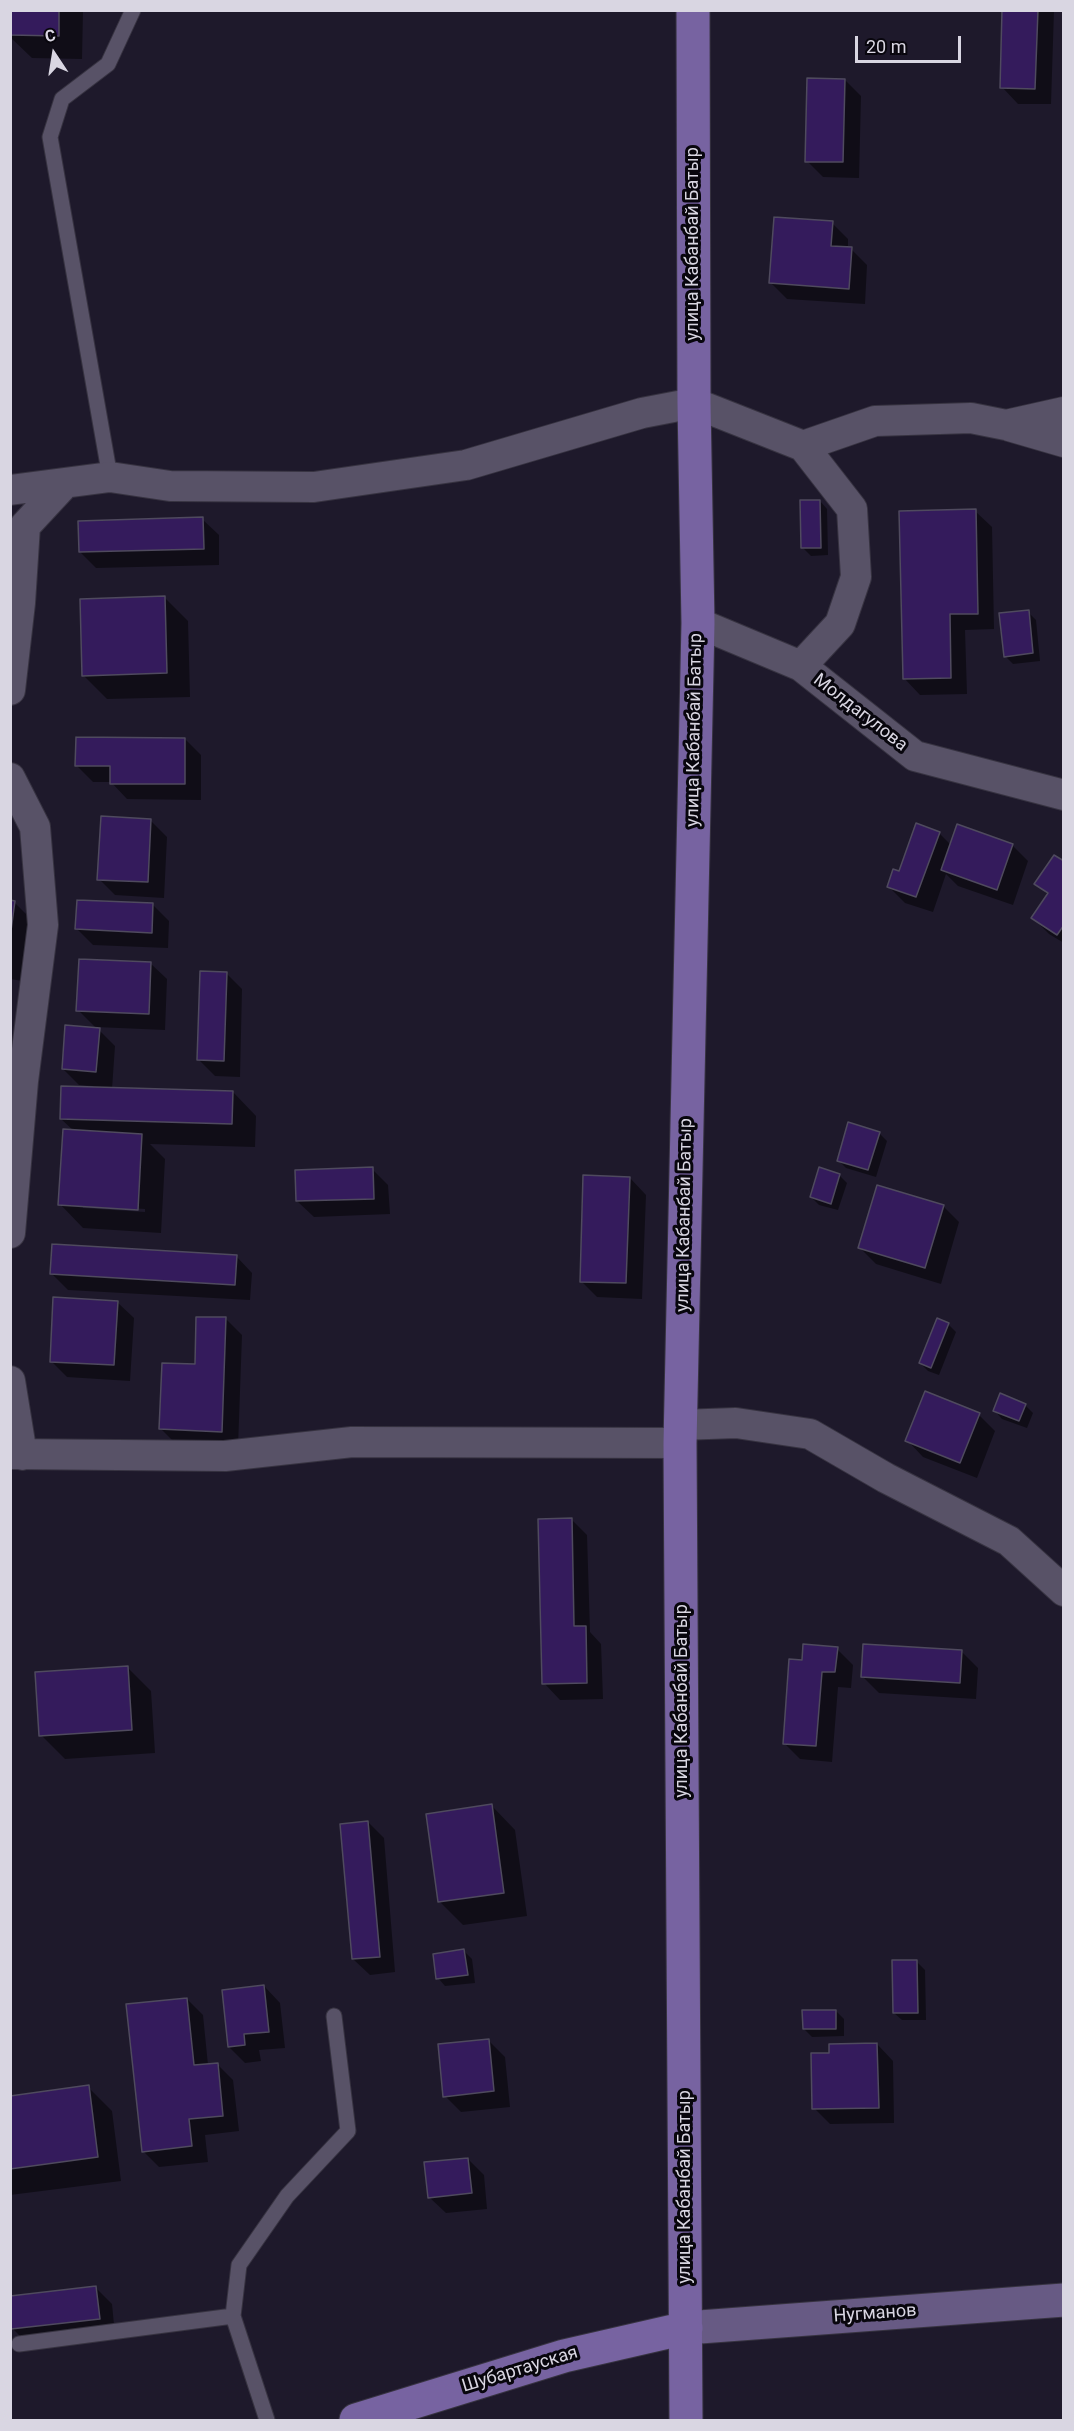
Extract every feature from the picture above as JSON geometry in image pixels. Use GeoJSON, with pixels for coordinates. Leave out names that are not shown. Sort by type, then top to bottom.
{"type":"FeatureCollection","features":[{"type":"Feature","properties":{"kind":"main road","name":"улица Кабанбай Батыр"},"geometry":{"type":"LineString","coordinates":[[686,2421],[680,1434],[698,623],[694,403],[693,10]]}},
{"type":"Feature","properties":{"kind":"main road","name":"Нугманов"},"geometry":{"type":"LineString","coordinates":[[686,2328],[1064,2300]]}},
{"type":"Feature","properties":{"kind":"main road","name":"Шубартауская"},"geometry":{"type":"LineString","coordinates":[[356,2421],[564,2356],[686,2328]]}},
{"type":"Feature","properties":{"kind":"street"},"geometry":{"type":"LineString","coordinates":[[10,490],[110,477],[170,486],[314,487],[466,465],[642,414],[694,403],[803,446],[852,509],[856,577],[840,624],[801,666]]}},
{"type":"Feature","properties":{"kind":"street"},"geometry":{"type":"LineString","coordinates":[[1006,425],[1064,412]]}},
{"type":"Feature","properties":{"kind":"street"},"geometry":{"type":"LineString","coordinates":[[803,446],[874,421],[971,418],[1006,425],[1064,442]]}},
{"type":"Feature","properties":{"kind":"street"},"geometry":{"type":"LineString","coordinates":[[10,690],[26,526],[64,484]]}},
{"type":"Feature","properties":{"kind":"street","name":"Молдагулова"},"geometry":{"type":"LineString","coordinates":[[698,623],[801,666],[915,756],[1064,795]]}},
{"type":"Feature","properties":{"kind":"street"},"geometry":{"type":"LineString","coordinates":[[10,778],[35,827],[43,925],[23,1081],[10,1233]]}},
{"type":"Feature","properties":{"kind":"street"},"geometry":{"type":"LineString","coordinates":[[10,1382],[16,1454],[225,1456],[352,1443],[680,1434],[736,1423],[810,1434],[886,1478],[1009,1541],[1064,1591]]}},
{"type":"Feature","properties":{"kind":"lane"},"geometry":{"type":"LineString","coordinates":[[110,477],[50,137],[62,99],[108,64],[133,10]]}},
{"type":"Feature","properties":{"kind":"lane"},"geometry":{"type":"LineString","coordinates":[[267,2421],[233,2316],[239,2265],[287,2196],[348,2131],[334,2016]]}},
{"type":"Feature","properties":{"kind":"lane"},"geometry":{"type":"LineString","coordinates":[[19,2344],[233,2316]]}},
{"type":"Feature","properties":{"kind":"building"},"geometry":{"type":"Polygon","coordinates":[[[10,10],[59,10],[59,36],[10,35],[10,10]]]}},
{"type":"Feature","properties":{"kind":"building"},"geometry":{"type":"Polygon","coordinates":[[[1002,10],[1038,10],[1035,89],[1000,88],[1002,10]]]}},
{"type":"Feature","properties":{"kind":"building"},"geometry":{"type":"Polygon","coordinates":[[[807,78],[845,79],[843,162],[805,162],[807,78]]]}},
{"type":"Feature","properties":{"kind":"building"},"geometry":{"type":"Polygon","coordinates":[[[774,217],[833,221],[831,246],[852,247],[849,289],[769,283],[774,217]]]}},
{"type":"Feature","properties":{"kind":"building"},"geometry":{"type":"Polygon","coordinates":[[[800,500],[820,500],[821,548],[801,548],[800,500]]]}},
{"type":"Feature","properties":{"kind":"building"},"geometry":{"type":"Polygon","coordinates":[[[976,509],[978,614],[950,614],[951,678],[903,679],[899,511],[976,509]]]}},
{"type":"Feature","properties":{"kind":"building"},"geometry":{"type":"Polygon","coordinates":[[[203,517],[204,549],[79,552],[78,521],[203,517]]]}},
{"type":"Feature","properties":{"kind":"building"},"geometry":{"type":"Polygon","coordinates":[[[165,596],[167,673],[82,676],[80,599],[165,596]]]}},
{"type":"Feature","properties":{"kind":"building"},"geometry":{"type":"Polygon","coordinates":[[[1029,610],[1033,653],[1004,657],[999,613],[1029,610]]]}},
{"type":"Feature","properties":{"kind":"building"},"geometry":{"type":"Polygon","coordinates":[[[76,737],[185,738],[185,784],[110,784],[110,766],[75,766],[76,737]]]}},
{"type":"Feature","properties":{"kind":"building"},"geometry":{"type":"Polygon","coordinates":[[[101,816],[151,819],[148,882],[97,880],[101,816]]]}},
{"type":"Feature","properties":{"kind":"building"},"geometry":{"type":"Polygon","coordinates":[[[916,823],[940,832],[916,897],[887,887],[893,869],[899,871],[916,823]]]}},
{"type":"Feature","properties":{"kind":"building"},"geometry":{"type":"Polygon","coordinates":[[[957,824],[1013,844],[997,890],[941,870],[957,824]]]}},
{"type":"Feature","properties":{"kind":"building"},"geometry":{"type":"Polygon","coordinates":[[[1054,855],[1064,861],[1064,925],[1057,935],[1031,918],[1048,893],[1034,884],[1054,855]]]}},
{"type":"Feature","properties":{"kind":"building"},"geometry":{"type":"Polygon","coordinates":[[[10,900],[15,901],[10,938],[10,900]]]}},
{"type":"Feature","properties":{"kind":"building"},"geometry":{"type":"Polygon","coordinates":[[[77,900],[153,903],[152,933],[75,929],[77,900]]]}},
{"type":"Feature","properties":{"kind":"building"},"geometry":{"type":"Polygon","coordinates":[[[79,959],[151,962],[149,1014],[76,1011],[79,959]]]}},
{"type":"Feature","properties":{"kind":"building"},"geometry":{"type":"Polygon","coordinates":[[[200,971],[227,972],[224,1061],[197,1060],[200,971]]]}},
{"type":"Feature","properties":{"kind":"building"},"geometry":{"type":"Polygon","coordinates":[[[65,1025],[100,1028],[96,1072],[62,1069],[65,1025]]]}},
{"type":"Feature","properties":{"kind":"building"},"geometry":{"type":"Polygon","coordinates":[[[61,1086],[233,1091],[232,1124],[60,1119],[61,1086]]]}},
{"type":"Feature","properties":{"kind":"building"},"geometry":{"type":"Polygon","coordinates":[[[848,1122],[880,1132],[868,1170],[837,1161],[848,1122]]]}},
{"type":"Feature","properties":{"kind":"building"},"geometry":{"type":"Polygon","coordinates":[[[63,1129],[142,1134],[138,1210],[58,1205],[63,1129]]]}},
{"type":"Feature","properties":{"kind":"building"},"geometry":{"type":"Polygon","coordinates":[[[373,1167],[374,1199],[296,1201],[295,1170],[373,1167]]]}},
{"type":"Feature","properties":{"kind":"building"},"geometry":{"type":"Polygon","coordinates":[[[819,1167],[840,1174],[831,1204],[810,1197],[819,1167]]]}},
{"type":"Feature","properties":{"kind":"building"},"geometry":{"type":"Polygon","coordinates":[[[583,1175],[630,1177],[626,1283],[580,1282],[583,1175]]]}},
{"type":"Feature","properties":{"kind":"building"},"geometry":{"type":"Polygon","coordinates":[[[877,1185],[944,1205],[925,1268],[858,1248],[877,1185]]]}},
{"type":"Feature","properties":{"kind":"building"},"geometry":{"type":"Polygon","coordinates":[[[52,1244],[237,1255],[235,1285],[50,1274],[52,1244]]]}},
{"type":"Feature","properties":{"kind":"building"},"geometry":{"type":"Polygon","coordinates":[[[53,1297],[118,1301],[114,1365],[50,1362],[53,1297]]]}},
{"type":"Feature","properties":{"kind":"building"},"geometry":{"type":"Polygon","coordinates":[[[196,1317],[226,1317],[222,1432],[159,1429],[162,1363],[195,1364],[196,1317]]]}},
{"type":"Feature","properties":{"kind":"building"},"geometry":{"type":"Polygon","coordinates":[[[937,1318],[949,1323],[931,1368],[919,1363],[937,1318]]]}},
{"type":"Feature","properties":{"kind":"building"},"geometry":{"type":"Polygon","coordinates":[[[925,1391],[980,1413],[960,1463],[905,1441],[925,1391]]]}},
{"type":"Feature","properties":{"kind":"building"},"geometry":{"type":"Polygon","coordinates":[[[1000,1393],[1026,1404],[1019,1421],[993,1411],[1000,1393]]]}},
{"type":"Feature","properties":{"kind":"building"},"geometry":{"type":"Polygon","coordinates":[[[572,1518],[574,1626],[586,1626],[587,1683],[542,1684],[538,1519],[572,1518]]]}},
{"type":"Feature","properties":{"kind":"building"},"geometry":{"type":"Polygon","coordinates":[[[803,1644],[838,1647],[835,1672],[822,1672],[816,1746],[783,1744],[789,1659],[802,1660],[803,1644]]]}},
{"type":"Feature","properties":{"kind":"building"},"geometry":{"type":"Polygon","coordinates":[[[863,1644],[962,1650],[960,1683],[861,1677],[863,1644]]]}},
{"type":"Feature","properties":{"kind":"building"},"geometry":{"type":"Polygon","coordinates":[[[128,1666],[132,1730],[39,1736],[35,1672],[128,1666]]]}},
{"type":"Feature","properties":{"kind":"building"},"geometry":{"type":"Polygon","coordinates":[[[492,1804],[504,1893],[438,1902],[426,1814],[492,1804]]]}},
{"type":"Feature","properties":{"kind":"building"},"geometry":{"type":"Polygon","coordinates":[[[368,1821],[380,1957],[352,1959],[340,1824],[368,1821]]]}},
{"type":"Feature","properties":{"kind":"building"},"geometry":{"type":"Polygon","coordinates":[[[464,1949],[468,1975],[436,1979],[433,1954],[464,1949]]]}},
{"type":"Feature","properties":{"kind":"building"},"geometry":{"type":"Polygon","coordinates":[[[892,1960],[917,1960],[918,2013],[893,2013],[892,1960]]]}},
{"type":"Feature","properties":{"kind":"building"},"geometry":{"type":"Polygon","coordinates":[[[264,1985],[269,2032],[244,2034],[245,2045],[228,2047],[222,1990],[264,1985]]]}},
{"type":"Feature","properties":{"kind":"building"},"geometry":{"type":"Polygon","coordinates":[[[187,1998],[194,2065],[218,2063],[223,2116],[189,2119],[192,2146],[142,2152],[126,2004],[187,1998]]]}},
{"type":"Feature","properties":{"kind":"building"},"geometry":{"type":"Polygon","coordinates":[[[802,2010],[836,2010],[836,2029],[803,2029],[802,2010]]]}},
{"type":"Feature","properties":{"kind":"building"},"geometry":{"type":"Polygon","coordinates":[[[489,2039],[494,2091],[443,2097],[438,2044],[489,2039]]]}},
{"type":"Feature","properties":{"kind":"building"},"geometry":{"type":"Polygon","coordinates":[[[877,2043],[879,2108],[812,2109],[811,2053],[829,2053],[829,2044],[877,2043]]]}},
{"type":"Feature","properties":{"kind":"building"},"geometry":{"type":"Polygon","coordinates":[[[89,2085],[98,2157],[10,2169],[10,2096],[89,2085]]]}},
{"type":"Feature","properties":{"kind":"building"},"geometry":{"type":"Polygon","coordinates":[[[468,2158],[472,2193],[428,2198],[424,2162],[468,2158]]]}},
{"type":"Feature","properties":{"kind":"building"},"geometry":{"type":"Polygon","coordinates":[[[96,2286],[100,2319],[11,2329],[10,2296],[96,2286]]]}}]}
